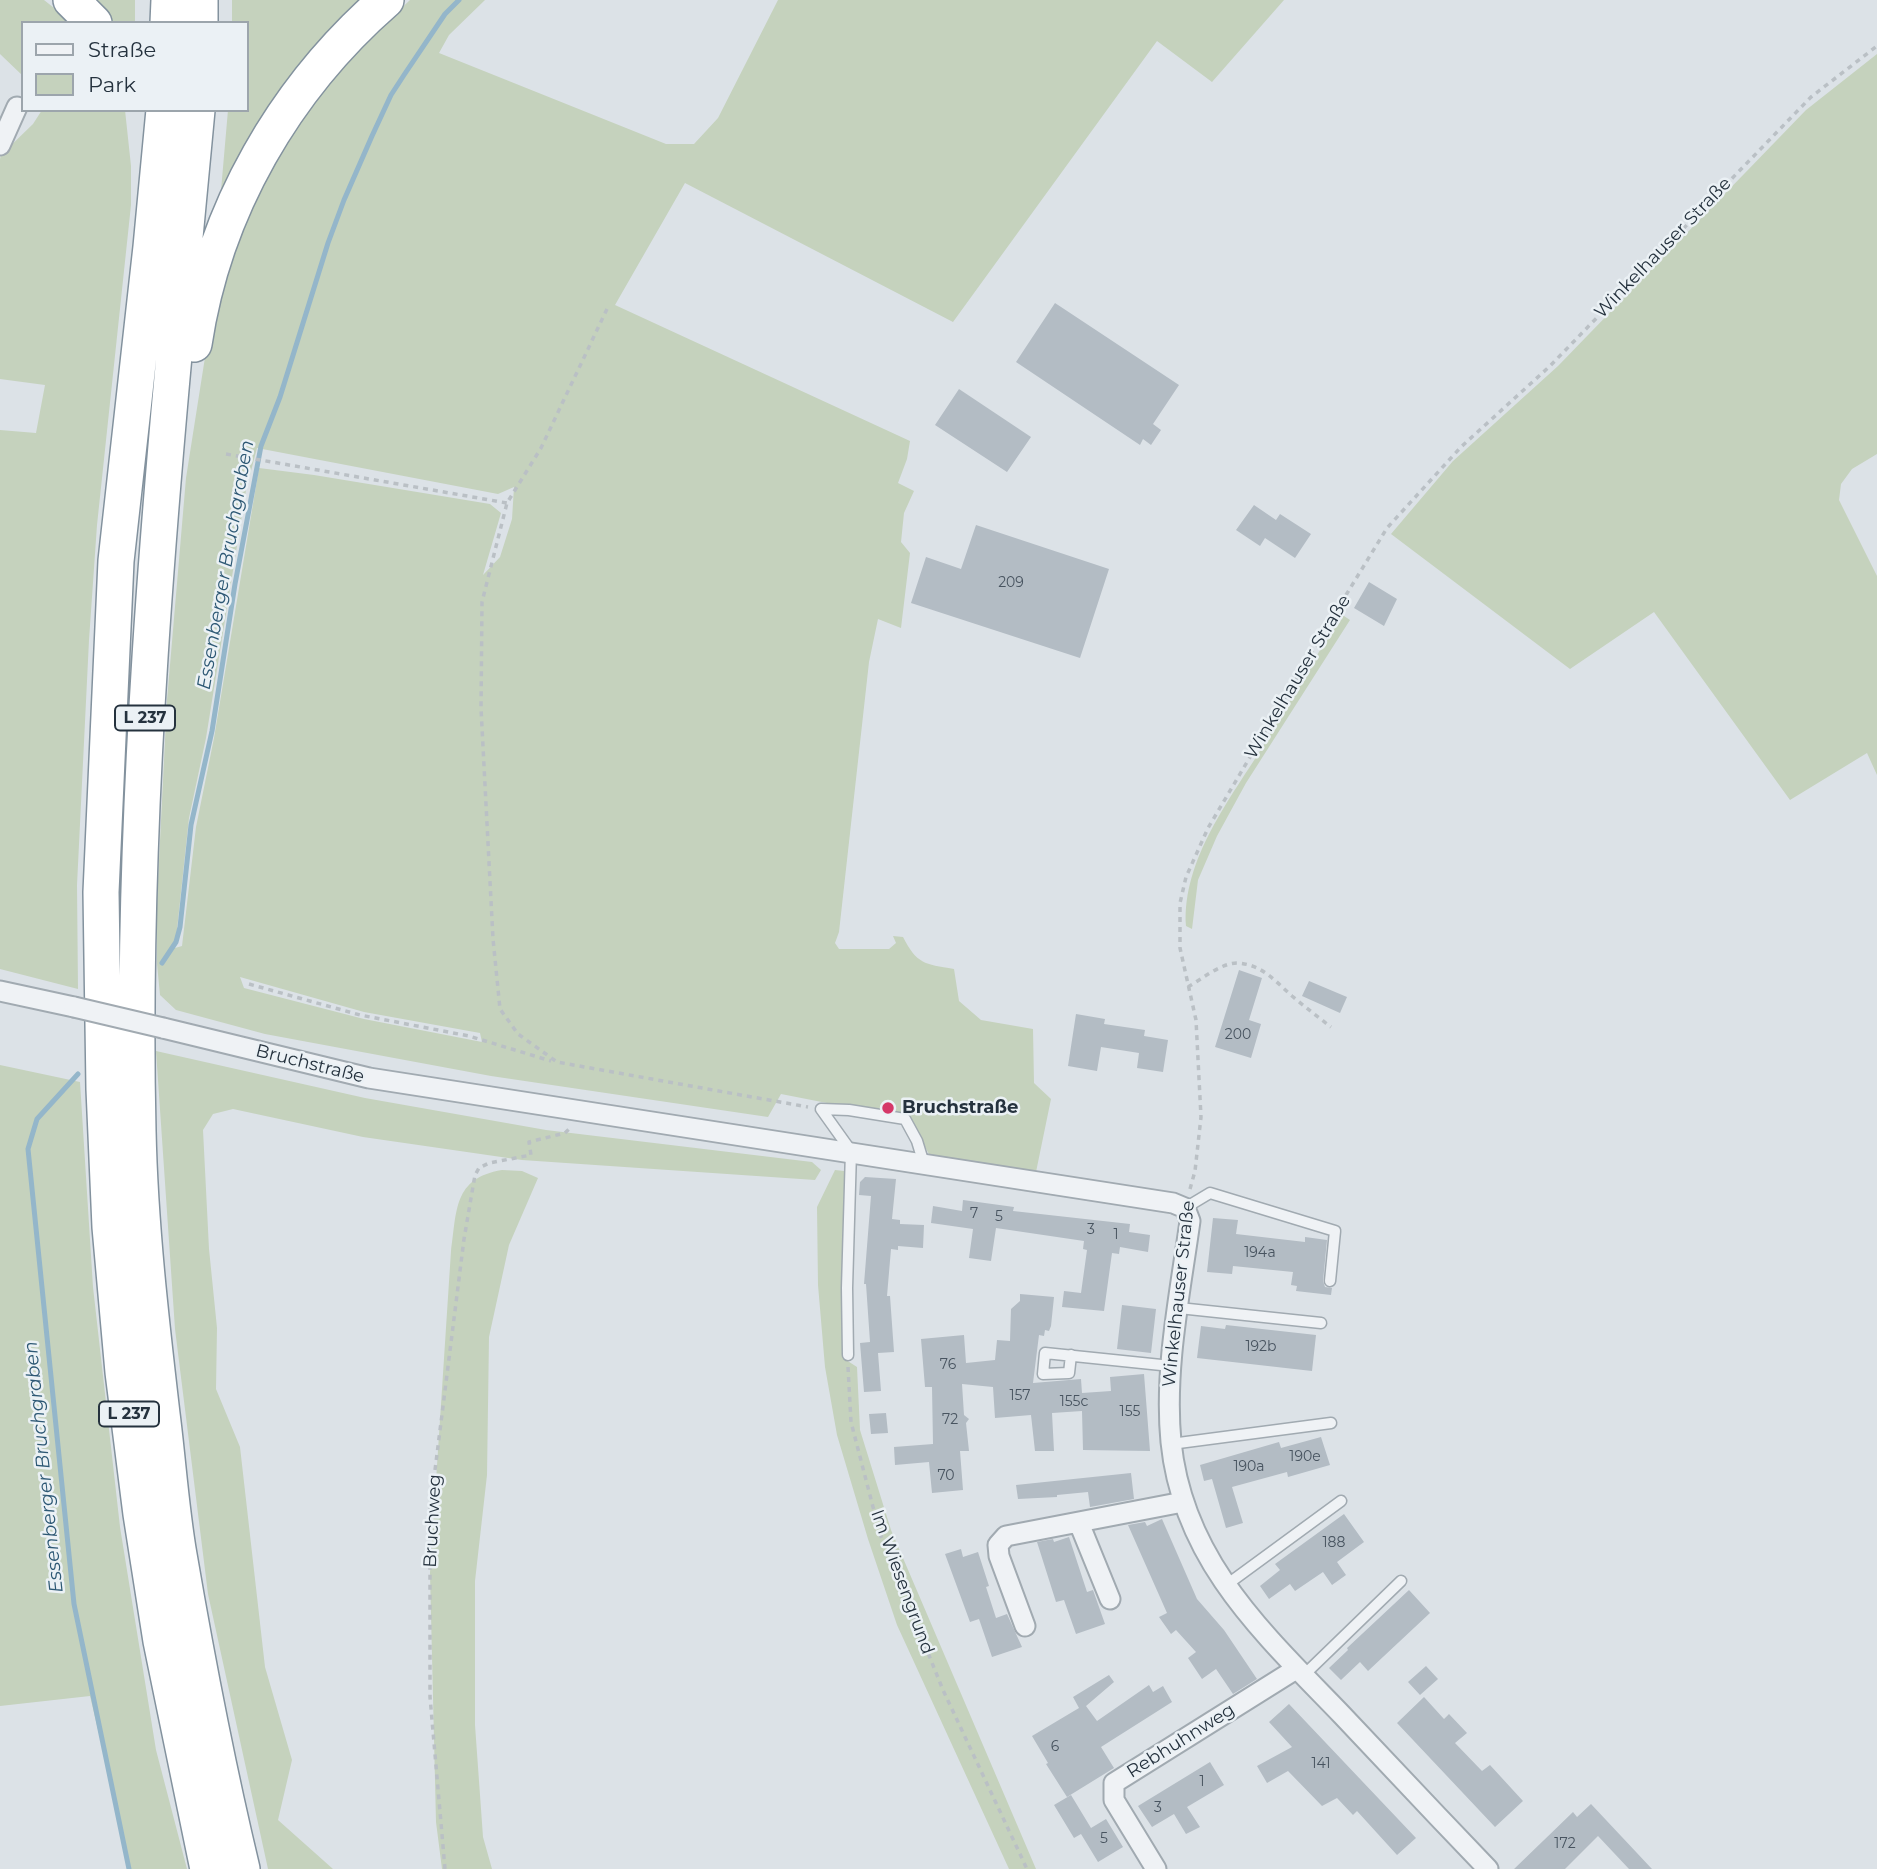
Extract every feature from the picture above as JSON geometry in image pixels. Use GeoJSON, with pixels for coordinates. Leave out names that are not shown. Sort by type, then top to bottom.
{"type":"FeatureCollection","features":[{"type":"Feature","properties":{"kind":"highway"},"geometry":{"type":"LineString","coordinates":[[71,0],[92,21]]}},
{"type":"Feature","properties":{"kind":"highway"},"geometry":{"type":"LineString","coordinates":[[168,21],[169,0]]}},
{"type":"Feature","properties":{"kind":"highway"},"geometry":{"type":"LineString","coordinates":[[200,0],[200,21]]}},
{"type":"Feature","properties":{"kind":"highway"},"geometry":{"type":"LineString","coordinates":[[164,465],[182,425],[195,337],[222,233],[250,171],[276,125],[315,73],[362,21],[386,0]]}},
{"type":"Feature","properties":{"kind":"highway"},"geometry":{"type":"LineString","coordinates":[[142,112],[144,135],[140,209],[151,247]]}},
{"type":"Feature","properties":{"kind":"highway","name":"L 237"},"geometry":{"type":"LineString","coordinates":[[164,112],[117,561],[101,892],[104,1089],[111,1240],[123,1372],[140,1501],[161,1641],[208,1869]]}},
{"type":"Feature","properties":{"kind":"highway","name":"L 237"},"geometry":{"type":"LineString","coordinates":[[197,112],[164,465],[143,764],[137,971],[139,1147],[146,1286],[178,1552],[219,1766],[242,1869]]}},
{"type":"Feature","properties":{"kind":"street"},"geometry":{"type":"LineString","coordinates":[[0,145],[17,107]]}},
{"type":"Feature","properties":{"kind":"street","name":"Bruchstraße"},"geometry":{"type":"LineString","coordinates":[[0,991],[369,1078],[851,1151],[1173,1203],[1185,1208]]}},
{"type":"Feature","properties":{"kind":"street","name":"Winkelhauser Straße"},"geometry":{"type":"LineString","coordinates":[[1185,1208],[1190,1221],[1168,1388],[1171,1444],[1183,1502],[1201,1546],[1225,1586],[1300,1672],[1488,1869]]}},
{"type":"Feature","properties":{"kind":"street"},"geometry":{"type":"LineString","coordinates":[[1025,1626],[999,1556],[998,1545],[1006,1536],[1183,1502]]}},
{"type":"Feature","properties":{"kind":"street"},"geometry":{"type":"LineString","coordinates":[[1079,1523],[1110,1599]]}},
{"type":"Feature","properties":{"kind":"street","name":"Rebhuhnweg"},"geometry":{"type":"LineString","coordinates":[[1156,1869],[1114,1800],[1114,1783],[1300,1672]]}},
{"type":"Feature","properties":{"kind":"lane"},"geometry":{"type":"LineString","coordinates":[[821,1109],[851,1151],[846,1288],[848,1355]]}},
{"type":"Feature","properties":{"kind":"lane"},"geometry":{"type":"LineString","coordinates":[[821,1109],[849,1110],[905,1119],[917,1141],[924,1164]]}},
{"type":"Feature","properties":{"kind":"lane"},"geometry":{"type":"LineString","coordinates":[[1185,1208],[1210,1194],[1335,1231],[1330,1281]]}},
{"type":"Feature","properties":{"kind":"lane"},"geometry":{"type":"LineString","coordinates":[[1179,1308],[1321,1322]]}},
{"type":"Feature","properties":{"kind":"lane"},"geometry":{"type":"LineString","coordinates":[[1071,1355],[1171,1366]]}},
{"type":"Feature","properties":{"kind":"lane"},"geometry":{"type":"LineString","coordinates":[[1171,1444],[1331,1423]]}},
{"type":"Feature","properties":{"kind":"lane"},"geometry":{"type":"LineString","coordinates":[[1225,1586],[1342,1501]]}},
{"type":"Feature","properties":{"kind":"lane"},"geometry":{"type":"LineString","coordinates":[[1300,1672],[1401,1581]]}},
{"type":"Feature","properties":{"kind":"path","name":"Winkelhauser Straße"},"geometry":{"type":"LineString","coordinates":[[1185,1208],[1195,1171],[1201,1116],[1196,1020],[1180,948],[1180,903],[1186,877],[1208,828],[1387,528],[1461,447],[1549,366],[1811,97],[1877,46]]}},
{"type":"Feature","properties":{"kind":"path"},"geometry":{"type":"LineString","coordinates":[[557,1062],[519,1034],[500,1009],[493,939],[481,708],[482,602],[508,503],[541,448],[607,309]]}},
{"type":"Feature","properties":{"kind":"path"},"geometry":{"type":"LineString","coordinates":[[226,454],[508,503]]}},
{"type":"Feature","properties":{"kind":"path"},"geometry":{"type":"LineString","coordinates":[[1188,987],[1222,967],[1237,963],[1255,968],[1272,975],[1292,996],[1331,1027]]}},
{"type":"Feature","properties":{"kind":"path"},"geometry":{"type":"LineString","coordinates":[[248,984],[360,1015],[469,1036],[557,1062],[821,1109]]}},
{"type":"Feature","properties":{"kind":"path","name":"Bruchweg"},"geometry":{"type":"LineString","coordinates":[[445,1869],[430,1697],[430,1510],[464,1239],[475,1175],[479,1168],[489,1163],[531,1155],[529,1142],[565,1133],[580,1109]]}},
{"type":"Feature","properties":{"kind":"path","name":"Im Wiesengrund"},"geometry":{"type":"LineString","coordinates":[[848,1355],[851,1422],[880,1534],[943,1690],[1027,1869]]}},
{"type":"Feature","properties":{"kind":"green space"},"geometry":{"type":"Polygon","coordinates":[[[0,0],[44,0],[70,21],[21,21],[21,74],[0,54],[0,0]]]}},
{"type":"Feature","properties":{"kind":"green space"},"geometry":{"type":"Polygon","coordinates":[[[78,0],[135,0],[135,21],[98,21],[78,0]]]}},
{"type":"Feature","properties":{"kind":"green space"},"geometry":{"type":"Polygon","coordinates":[[[232,0],[373,0],[218,225],[228,112],[248,112],[248,21],[232,21],[232,0]]]}},
{"type":"Feature","properties":{"kind":"green space"},"geometry":{"type":"Polygon","coordinates":[[[410,0],[485,0],[449,35],[439,53],[666,144],[694,144],[718,118],[778,0],[1284,0],[1212,82],[1157,41],[953,322],[685,183],[615,305],[910,441],[898,483],[914,491],[904,513],[901,542],[910,553],[901,628],[878,619],[869,662],[839,932],[835,943],[839,949],[889,949],[896,943],[893,936],[903,937],[917,958],[935,966],[954,969],[959,1001],[981,1020],[1033,1029],[1034,1083],[1051,1099],[1036,1172],[930,1156],[908,1116],[883,1110],[781,1094],[768,1117],[491,1076],[265,1034],[176,1010],[160,995],[157,901],[167,700],[186,478],[206,351],[232,255],[254,199],[298,124],[336,71],[410,0]],[[257,448],[246,490],[206,738],[189,818],[175,948],[182,946],[196,827],[214,738],[259,468],[490,504],[501,513],[483,575],[500,557],[512,519],[514,487],[498,494],[257,448]],[[240,977],[244,988],[364,1019],[482,1042],[480,1033],[364,1012],[240,977]]]}},
{"type":"Feature","properties":{"kind":"green space"},"geometry":{"type":"Polygon","coordinates":[[[1877,54],[1877,454],[1852,469],[1841,484],[1839,500],[1877,576],[1877,775],[1867,753],[1790,800],[1654,612],[1570,669],[1391,534],[1453,461],[1558,366],[1806,110],[1877,54]]]}},
{"type":"Feature","properties":{"kind":"green space"},"geometry":{"type":"Polygon","coordinates":[[[41,112],[125,112],[131,166],[131,205],[97,525],[89,640],[77,885],[78,989],[0,969],[0,430],[36,433],[45,385],[0,379],[0,159],[41,112]]]}},
{"type":"Feature","properties":{"kind":"green space"},"geometry":{"type":"Polygon","coordinates":[[[1341,614],[1350,620],[1246,783],[1217,836],[1198,880],[1192,929],[1186,926],[1187,901],[1200,853],[1224,807],[1341,614]]]}},
{"type":"Feature","properties":{"kind":"green space"},"geometry":{"type":"Polygon","coordinates":[[[156,1051],[365,1098],[546,1130],[812,1162],[821,1170],[815,1180],[522,1160],[363,1137],[233,1109],[213,1114],[203,1130],[209,1249],[217,1328],[216,1389],[240,1447],[265,1667],[292,1760],[278,1820],[333,1869],[268,1869],[208,1594],[175,1329],[156,1051]]]}},
{"type":"Feature","properties":{"kind":"green space"},"geometry":{"type":"Polygon","coordinates":[[[0,1065],[80,1082],[93,1287],[120,1527],[156,1750],[187,1869],[131,1869],[90,1696],[0,1706],[0,1065]]]}},
{"type":"Feature","properties":{"kind":"green space"},"geometry":{"type":"Polygon","coordinates":[[[502,1170],[522,1171],[538,1178],[509,1245],[489,1337],[487,1475],[475,1581],[475,1725],[483,1837],[492,1869],[442,1869],[436,1822],[430,1573],[451,1251],[460,1198],[474,1180],[502,1170]]]}},
{"type":"Feature","properties":{"kind":"green space"},"geometry":{"type":"Polygon","coordinates":[[[835,1170],[844,1171],[847,1181],[843,1358],[857,1367],[860,1430],[891,1530],[1036,1869],[1009,1869],[897,1625],[837,1435],[825,1367],[818,1285],[817,1207],[835,1170]]]}},
{"type":"Feature","properties":{"kind":"building"},"geometry":{"type":"Polygon","coordinates":[[[1055,303],[1179,385],[1153,424],[1161,430],[1151,445],[1143,439],[1140,445],[1016,362],[1055,303]]]}},
{"type":"Feature","properties":{"kind":"building"},"geometry":{"type":"Polygon","coordinates":[[[959,389],[1031,437],[1007,472],[935,425],[959,389]]]}},
{"type":"Feature","properties":{"kind":"building"},"geometry":{"type":"Polygon","coordinates":[[[1254,505],[1276,520],[1280,514],[1311,534],[1295,558],[1265,538],[1260,546],[1236,530],[1254,505]]]}},
{"type":"Feature","properties":{"kind":"building"},"geometry":{"type":"Polygon","coordinates":[[[976,525],[1109,569],[1080,658],[911,603],[926,557],[961,569],[976,525]]]}},
{"type":"Feature","properties":{"kind":"building"},"geometry":{"type":"Polygon","coordinates":[[[1369,582],[1397,599],[1384,626],[1354,608],[1369,582]]]}},
{"type":"Feature","properties":{"kind":"building"},"geometry":{"type":"Polygon","coordinates":[[[1239,970],[1262,978],[1249,1020],[1261,1024],[1251,1058],[1215,1047],[1239,970]]]}},
{"type":"Feature","properties":{"kind":"building"},"geometry":{"type":"Polygon","coordinates":[[[1309,981],[1347,997],[1340,1013],[1302,996],[1309,981]]]}},
{"type":"Feature","properties":{"kind":"building"},"geometry":{"type":"Polygon","coordinates":[[[1076,1014],[1105,1019],[1104,1024],[1145,1030],[1144,1036],[1168,1040],[1163,1072],[1137,1068],[1139,1053],[1101,1047],[1097,1071],[1068,1066],[1076,1014]]]}},
{"type":"Feature","properties":{"kind":"building"},"geometry":{"type":"Polygon","coordinates":[[[865,1177],[896,1179],[892,1219],[900,1220],[900,1224],[924,1225],[923,1248],[898,1246],[898,1250],[891,1249],[887,1296],[890,1296],[894,1352],[878,1353],[881,1391],[864,1392],[860,1343],[870,1342],[864,1284],[871,1196],[859,1195],[860,1182],[865,1177]]]}},
{"type":"Feature","properties":{"kind":"building"},"geometry":{"type":"Polygon","coordinates":[[[963,1200],[1014,1207],[1013,1211],[1130,1224],[1129,1232],[1150,1235],[1148,1252],[1120,1247],[1119,1254],[1112,1253],[1104,1311],[1062,1307],[1064,1291],[1081,1293],[1087,1250],[1083,1249],[1084,1241],[996,1228],[991,1261],[969,1258],[973,1229],[931,1223],[933,1206],[962,1211],[963,1200]]]}},
{"type":"Feature","properties":{"kind":"building"},"geometry":{"type":"Polygon","coordinates":[[[1213,1218],[1238,1220],[1236,1234],[1305,1242],[1305,1237],[1327,1240],[1323,1281],[1325,1287],[1332,1288],[1331,1295],[1296,1291],[1297,1286],[1291,1285],[1293,1272],[1233,1266],[1232,1274],[1207,1272],[1213,1218]]]}},
{"type":"Feature","properties":{"kind":"building"},"geometry":{"type":"Polygon","coordinates":[[[1020,1294],[1054,1297],[1051,1326],[1049,1331],[1045,1330],[1044,1336],[1039,1335],[1033,1383],[1081,1379],[1082,1393],[1111,1391],[1110,1377],[1144,1374],[1150,1451],[1083,1450],[1082,1411],[1052,1413],[1054,1451],[1035,1451],[1031,1415],[995,1418],[993,1387],[962,1384],[964,1415],[969,1419],[966,1423],[969,1451],[960,1451],[963,1490],[932,1493],[929,1462],[895,1465],[894,1447],[933,1444],[932,1387],[925,1387],[921,1339],[964,1335],[966,1363],[995,1360],[997,1340],[1010,1341],[1011,1309],[1020,1301],[1020,1294]]]}},
{"type":"Feature","properties":{"kind":"building"},"geometry":{"type":"Polygon","coordinates":[[[1122,1305],[1156,1309],[1151,1353],[1117,1349],[1122,1305]]]}},
{"type":"Feature","properties":{"kind":"building"},"geometry":{"type":"Polygon","coordinates":[[[1226,1325],[1316,1335],[1312,1371],[1197,1358],[1201,1326],[1225,1329],[1226,1325]]]}},
{"type":"Feature","properties":{"kind":"building"},"geometry":{"type":"Polygon","coordinates":[[[886,1413],[888,1433],[871,1434],[869,1414],[886,1413]]]}},
{"type":"Feature","properties":{"kind":"building"},"geometry":{"type":"Polygon","coordinates":[[[1321,1437],[1330,1465],[1288,1477],[1287,1472],[1232,1487],[1243,1523],[1226,1528],[1212,1479],[1204,1481],[1200,1465],[1279,1442],[1281,1448],[1321,1437]]]}},
{"type":"Feature","properties":{"kind":"building"},"geometry":{"type":"Polygon","coordinates":[[[1131,1473],[1134,1499],[1090,1507],[1088,1492],[1018,1499],[1016,1485],[1131,1473]]]}},
{"type":"Feature","properties":{"kind":"building"},"geometry":{"type":"Polygon","coordinates":[[[1344,1514],[1364,1542],[1337,1562],[1346,1575],[1332,1585],[1323,1572],[1295,1591],[1290,1584],[1269,1599],[1260,1586],[1280,1570],[1275,1564],[1344,1514]]]}},
{"type":"Feature","properties":{"kind":"building"},"geometry":{"type":"Polygon","coordinates":[[[1162,1519],[1197,1599],[1224,1630],[1257,1679],[1233,1694],[1216,1669],[1202,1679],[1188,1658],[1196,1652],[1176,1630],[1171,1634],[1159,1617],[1167,1613],[1128,1525],[1145,1522],[1147,1526],[1162,1519]]]}},
{"type":"Feature","properties":{"kind":"building"},"geometry":{"type":"Polygon","coordinates":[[[1069,1537],[1087,1592],[1093,1590],[1105,1624],[1076,1634],[1064,1600],[1056,1602],[1037,1542],[1053,1539],[1054,1542],[1069,1537]]]}},
{"type":"Feature","properties":{"kind":"building"},"geometry":{"type":"Polygon","coordinates":[[[961,1549],[963,1557],[978,1552],[996,1618],[1007,1614],[1022,1647],[992,1657],[979,1619],[970,1622],[945,1554],[961,1549]]]}},
{"type":"Feature","properties":{"kind":"building"},"geometry":{"type":"Polygon","coordinates":[[[1409,1590],[1430,1613],[1368,1671],[1360,1662],[1341,1680],[1329,1668],[1409,1590]]]}},
{"type":"Feature","properties":{"kind":"building"},"geometry":{"type":"Polygon","coordinates":[[[1426,1666],[1438,1679],[1420,1695],[1408,1682],[1426,1666]]]}},
{"type":"Feature","properties":{"kind":"building"},"geometry":{"type":"Polygon","coordinates":[[[1109,1675],[1114,1682],[1086,1706],[1097,1721],[1149,1685],[1153,1692],[1163,1686],[1172,1702],[1101,1747],[1114,1768],[1067,1797],[1032,1736],[1079,1708],[1073,1697],[1109,1675]]]}},
{"type":"Feature","properties":{"kind":"building"},"geometry":{"type":"Polygon","coordinates":[[[1424,1697],[1444,1719],[1449,1714],[1467,1733],[1455,1743],[1482,1771],[1490,1765],[1523,1801],[1495,1827],[1397,1723],[1424,1697]]]}},
{"type":"Feature","properties":{"kind":"building"},"geometry":{"type":"Polygon","coordinates":[[[1289,1704],[1416,1838],[1397,1855],[1357,1811],[1353,1815],[1337,1798],[1322,1806],[1288,1771],[1267,1783],[1257,1766],[1292,1747],[1269,1722],[1289,1704]]]}},
{"type":"Feature","properties":{"kind":"building"},"geometry":{"type":"Polygon","coordinates":[[[1210,1762],[1224,1785],[1187,1807],[1200,1827],[1186,1834],[1174,1814],[1152,1827],[1138,1806],[1210,1762]]]}},
{"type":"Feature","properties":{"kind":"building"},"geometry":{"type":"Polygon","coordinates":[[[1071,1795],[1091,1828],[1106,1819],[1123,1847],[1098,1862],[1081,1834],[1074,1838],[1054,1805],[1071,1795]]]}},
{"type":"Feature","properties":{"kind":"building"},"geometry":{"type":"Polygon","coordinates":[[[1591,1804],[1652,1869],[1629,1869],[1598,1836],[1565,1869],[1514,1869],[1573,1812],[1577,1817],[1591,1804]]]}},
{"type":"Feature","properties":{"kind":"waterway","name":"Essenberger Bruchgraben"},"geometry":{"type":"LineString","coordinates":[[162,963],[176,942],[180,927],[191,825],[212,731],[235,584],[261,446],[280,397],[328,243],[372,136],[391,95],[445,14],[459,0]]}},
{"type":"Feature","properties":{"kind":"waterway","name":"Essenberger Bruchgraben"},"geometry":{"type":"LineString","coordinates":[[78,1074],[37,1119],[28,1149],[74,1604],[129,1869]]}},
{"type":"Feature","properties":{"kind":"place","name":"Bruchstraße"},"geometry":{"type":"Point","coordinates":[888,1108]}}]}
